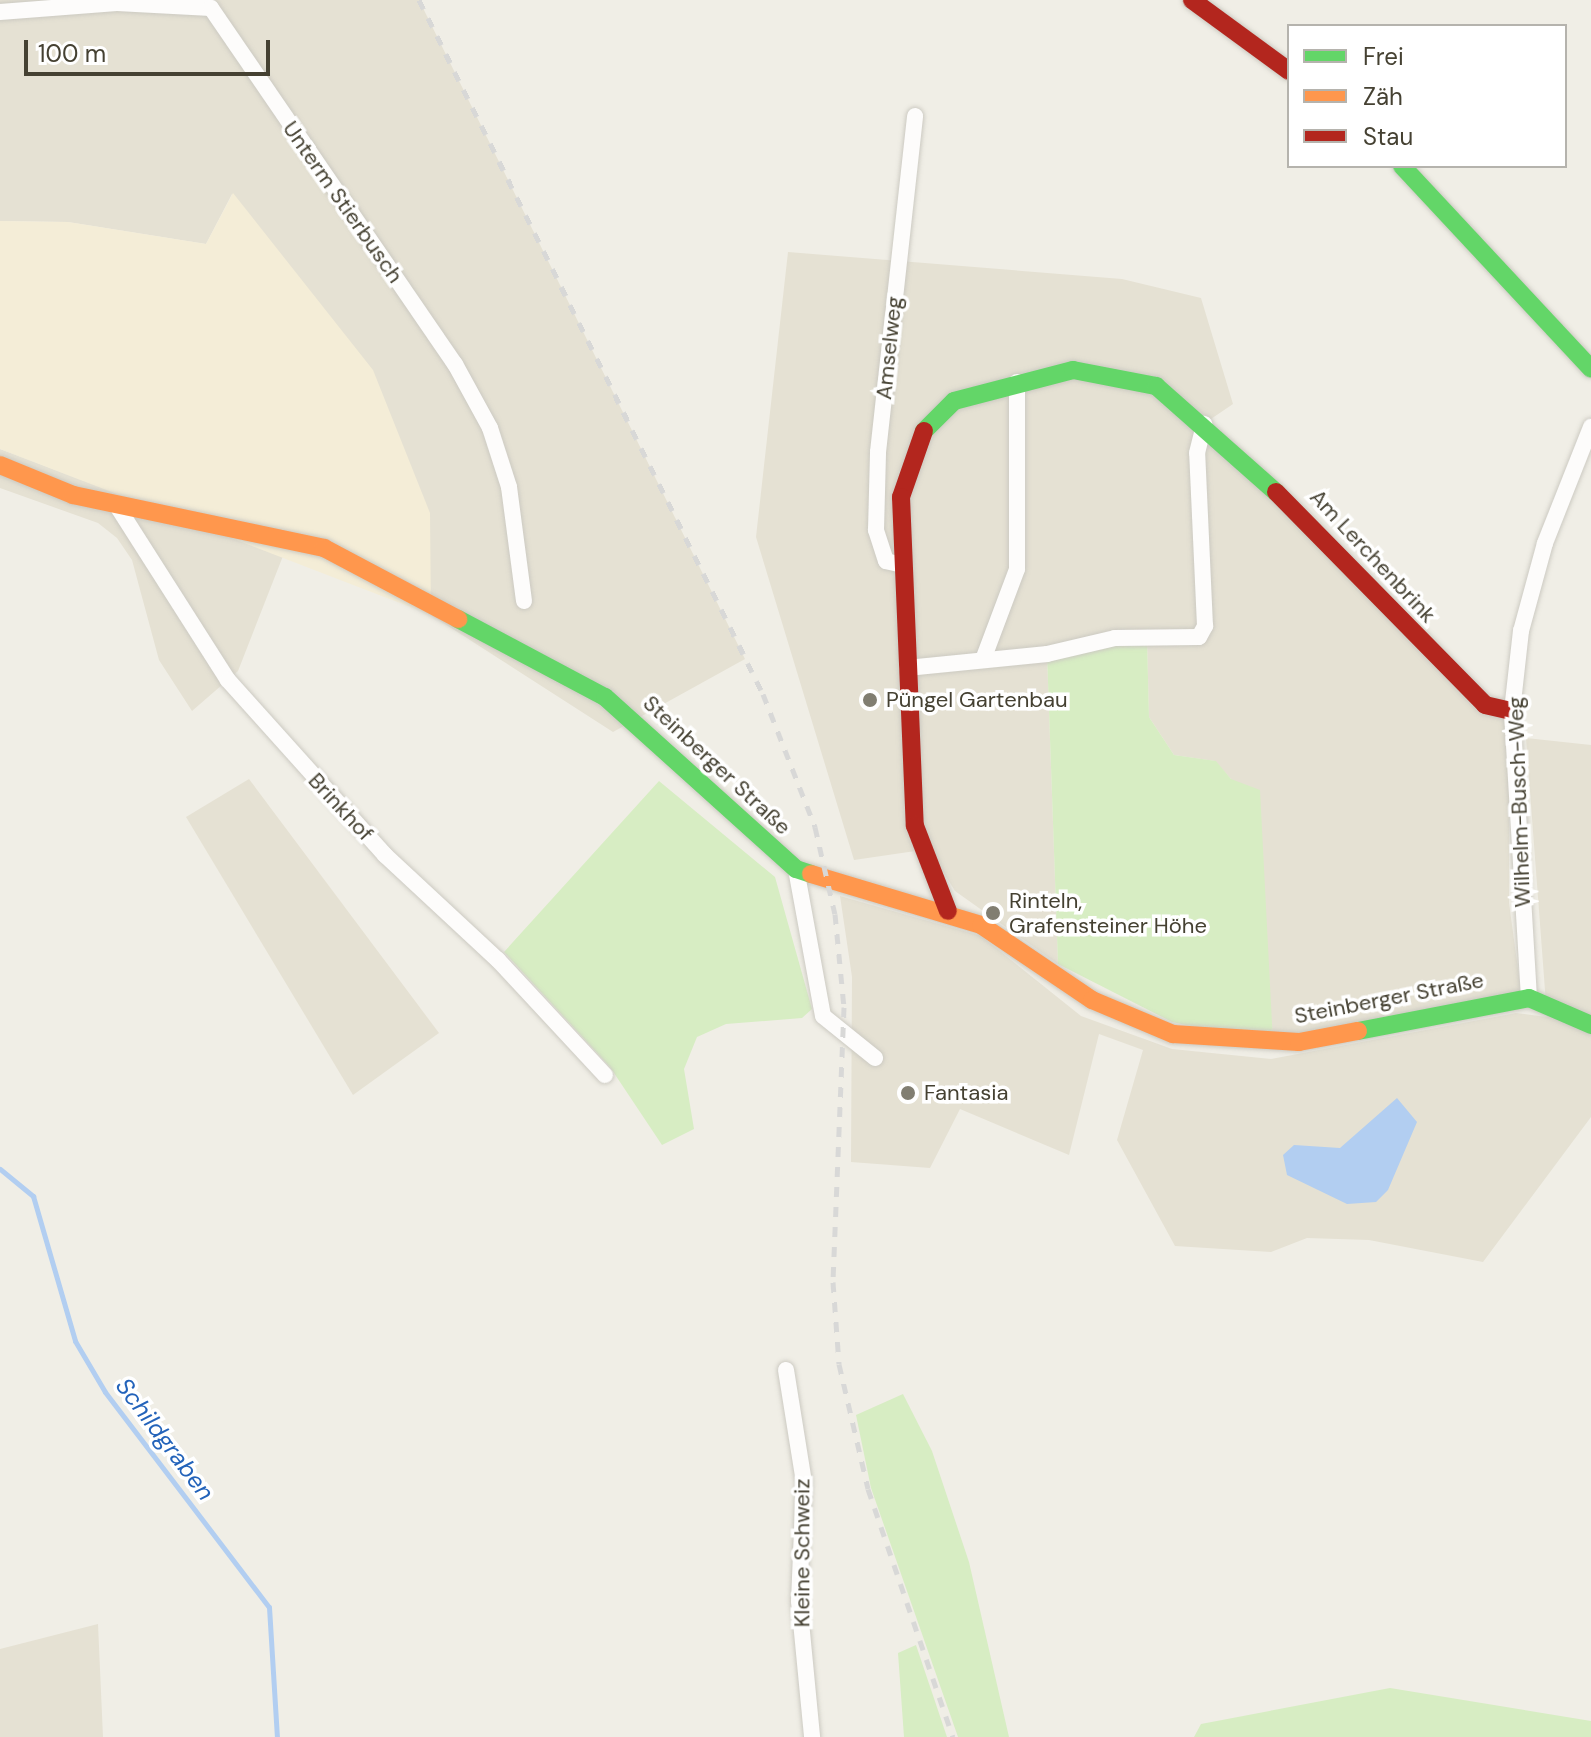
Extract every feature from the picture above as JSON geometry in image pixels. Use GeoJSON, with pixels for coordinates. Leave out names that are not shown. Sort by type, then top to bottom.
{"type":"FeatureCollection","features":[{"type":"Feature","properties":{"kind":"street"},"geometry":{"type":"LineString","coordinates":[[1192,0],[1287,70]]}},
{"type":"Feature","properties":{"kind":"street","name":"Unterm Stierbusch"},"geometry":{"type":"LineString","coordinates":[[0,12],[117,3],[210,4],[455,364],[490,428],[509,487],[524,601]]}},
{"type":"Feature","properties":{"kind":"street","name":"Amselweg"},"geometry":{"type":"LineString","coordinates":[[903,565],[886,561],[876,530],[878,452],[915,116]]}},
{"type":"Feature","properties":{"kind":"street"},"geometry":{"type":"LineString","coordinates":[[1404,168],[1591,369]]}},
{"type":"Feature","properties":{"kind":"street","name":"Am Lerchenbrink"},"geometry":{"type":"LineString","coordinates":[[948,911],[915,826],[901,497],[921,435],[954,401],[1017,382],[1073,370],[1156,386],[1204,424],[1317,528],[1435,658],[1485,705],[1512,711]]}},
{"type":"Feature","properties":{"kind":"street"},"geometry":{"type":"LineString","coordinates":[[984,657],[1017,569],[1017,382]]}},
{"type":"Feature","properties":{"kind":"street"},"geometry":{"type":"LineString","coordinates":[[907,668],[984,657],[1047,654],[1115,638],[1199,637],[1205,626],[1197,453],[1204,424]]}},
{"type":"Feature","properties":{"kind":"street","name":"Wilhelm-Busch-Weg"},"geometry":{"type":"LineString","coordinates":[[1529,998],[1512,711],[1521,631],[1545,543],[1591,427]]}},
{"type":"Feature","properties":{"kind":"street","name":"Steinberger Straße"},"geometry":{"type":"LineString","coordinates":[[0,465],[117,506],[324,548],[548,663],[636,721],[796,869],[948,911],[1130,1019],[1218,1042],[1299,1042],[1529,998],[1569,1009],[1591,1025]]}},
{"type":"Feature","properties":{"kind":"street","name":"Brinkhof"},"geometry":{"type":"LineString","coordinates":[[117,506],[191,627],[258,715],[605,1075]]}},
{"type":"Feature","properties":{"kind":"street"},"geometry":{"type":"LineString","coordinates":[[796,869],[823,1016],[875,1058]]}},
{"type":"Feature","properties":{"kind":"street","name":"Kleine Schweiz"},"geometry":{"type":"LineString","coordinates":[[786,1370],[804,1482],[799,1601],[812,1737]]}},
{"type":"Feature","properties":{"kind":"shaded area"},"geometry":{"type":"Polygon","coordinates":[[[0,0],[419,0],[745,659],[613,732],[431,615],[232,194],[206,244],[68,222],[0,221],[0,0]]]}},
{"type":"Feature","properties":{"kind":"shaded area"},"geometry":{"type":"Polygon","coordinates":[[[233,193],[373,370],[430,513],[431,615],[0,449],[0,221],[68,222],[206,244],[233,193]]]}},
{"type":"Feature","properties":{"kind":"shaded area"},"geometry":{"type":"Polygon","coordinates":[[[788,252],[1122,279],[1201,298],[1233,404],[1205,423],[1509,714],[1509,903],[1521,991],[1273,1043],[1231,779],[1215,761],[1174,755],[1149,717],[1147,638],[1047,654],[1058,964],[955,891],[929,849],[854,860],[756,537],[788,252]]]}},
{"type":"Feature","properties":{"kind":"shaded area"},"geometry":{"type":"Polygon","coordinates":[[[0,449],[283,556],[238,671],[192,711],[159,660],[132,560],[117,538],[98,523],[0,488],[0,449]]]}},
{"type":"Feature","properties":{"kind":"shaded area"},"geometry":{"type":"Polygon","coordinates":[[[1526,738],[1591,745],[1591,1117],[1483,1262],[1369,1240],[1307,1238],[1271,1252],[1175,1246],[1117,1140],[1143,1050],[1099,1034],[1069,1155],[960,1109],[930,1168],[851,1162],[852,977],[840,896],[981,936],[1081,1016],[1172,1049],[1271,1059],[1516,1013],[1547,1017],[1526,738]]]}},
{"type":"Feature","properties":{"kind":"shaded area"},"geometry":{"type":"Polygon","coordinates":[[[249,779],[439,1033],[353,1095],[186,817],[249,779]]]}},
{"type":"Feature","properties":{"kind":"shaded area"},"geometry":{"type":"Polygon","coordinates":[[[98,1624],[103,1737],[0,1737],[0,1649],[98,1624]]]}},
{"type":"Feature","properties":{"kind":"green space"},"geometry":{"type":"Polygon","coordinates":[[[1147,638],[1149,717],[1174,755],[1216,761],[1231,779],[1260,790],[1273,1043],[1172,1022],[1058,964],[1047,654],[1147,638]]]}},
{"type":"Feature","properties":{"kind":"green space"},"geometry":{"type":"Polygon","coordinates":[[[659,781],[775,877],[812,1009],[802,1018],[726,1024],[697,1037],[684,1069],[694,1129],[662,1145],[610,1067],[504,952],[659,781]]]}},
{"type":"Feature","properties":{"kind":"green space"},"geometry":{"type":"Polygon","coordinates":[[[903,1394],[932,1451],[969,1562],[1009,1737],[958,1737],[871,1488],[856,1415],[903,1394]]]}},
{"type":"Feature","properties":{"kind":"green space"},"geometry":{"type":"Polygon","coordinates":[[[916,1645],[947,1737],[904,1737],[898,1653],[916,1645]]]}},
{"type":"Feature","properties":{"kind":"green space"},"geometry":{"type":"Polygon","coordinates":[[[1390,1688],[1591,1721],[1591,1737],[1194,1737],[1201,1724],[1390,1688]]]}},
{"type":"Feature","properties":{"kind":"water"},"geometry":{"type":"Polygon","coordinates":[[[1397,1098],[1417,1122],[1388,1190],[1376,1202],[1347,1204],[1287,1175],[1283,1155],[1294,1145],[1340,1148],[1397,1098]]]}},
{"type":"Feature","properties":{"kind":"waterway","name":"Schildgraben"},"geometry":{"type":"LineString","coordinates":[[0,1169],[33,1196],[75,1341],[105,1392],[269,1607],[277,1737]]}},
{"type":"Feature","properties":{"kind":"railway"},"geometry":{"type":"LineString","coordinates":[[419,0],[763,694],[815,827],[835,914],[844,1007],[833,1282],[839,1364],[868,1489],[953,1737]]}},
{"type":"Feature","properties":{"kind":"traffic: fast"},"geometry":{"type":"LineString","coordinates":[[1404,168],[1591,369]]}},
{"type":"Feature","properties":{"kind":"traffic: fast"},"geometry":{"type":"LineString","coordinates":[[924,431],[954,401],[1073,370],[1156,386],[1276,492]]}},
{"type":"Feature","properties":{"kind":"traffic: fast"},"geometry":{"type":"LineString","coordinates":[[458,619],[605,697],[796,869],[811,874]]}},
{"type":"Feature","properties":{"kind":"traffic: fast"},"geometry":{"type":"LineString","coordinates":[[1358,1031],[1529,998],[1591,1025]]}},
{"type":"Feature","properties":{"kind":"traffic: slow"},"geometry":{"type":"LineString","coordinates":[[0,465],[73,495],[324,548],[458,619]]}},
{"type":"Feature","properties":{"kind":"traffic: slow"},"geometry":{"type":"LineString","coordinates":[[811,874],[981,925],[1092,1000],[1173,1034],[1299,1042],[1358,1031]]}},
{"type":"Feature","properties":{"kind":"traffic: jam"},"geometry":{"type":"LineString","coordinates":[[1192,0],[1287,70]]}},
{"type":"Feature","properties":{"kind":"traffic: jam"},"geometry":{"type":"LineString","coordinates":[[924,431],[901,497],[915,826],[948,911]]}},
{"type":"Feature","properties":{"kind":"traffic: jam"},"geometry":{"type":"LineString","coordinates":[[1276,492],[1485,705],[1512,711]]}},
{"type":"Feature","properties":{"kind":"place","name":"Püngel Gartenbau"},"geometry":{"type":"Point","coordinates":[870,700]}},
{"type":"Feature","properties":{"kind":"place","name":"Rinteln, Grafensteiner Höhe"},"geometry":{"type":"Point","coordinates":[993,913]}},
{"type":"Feature","properties":{"kind":"place","name":"Fantasia"},"geometry":{"type":"Point","coordinates":[908,1093]}}]}
